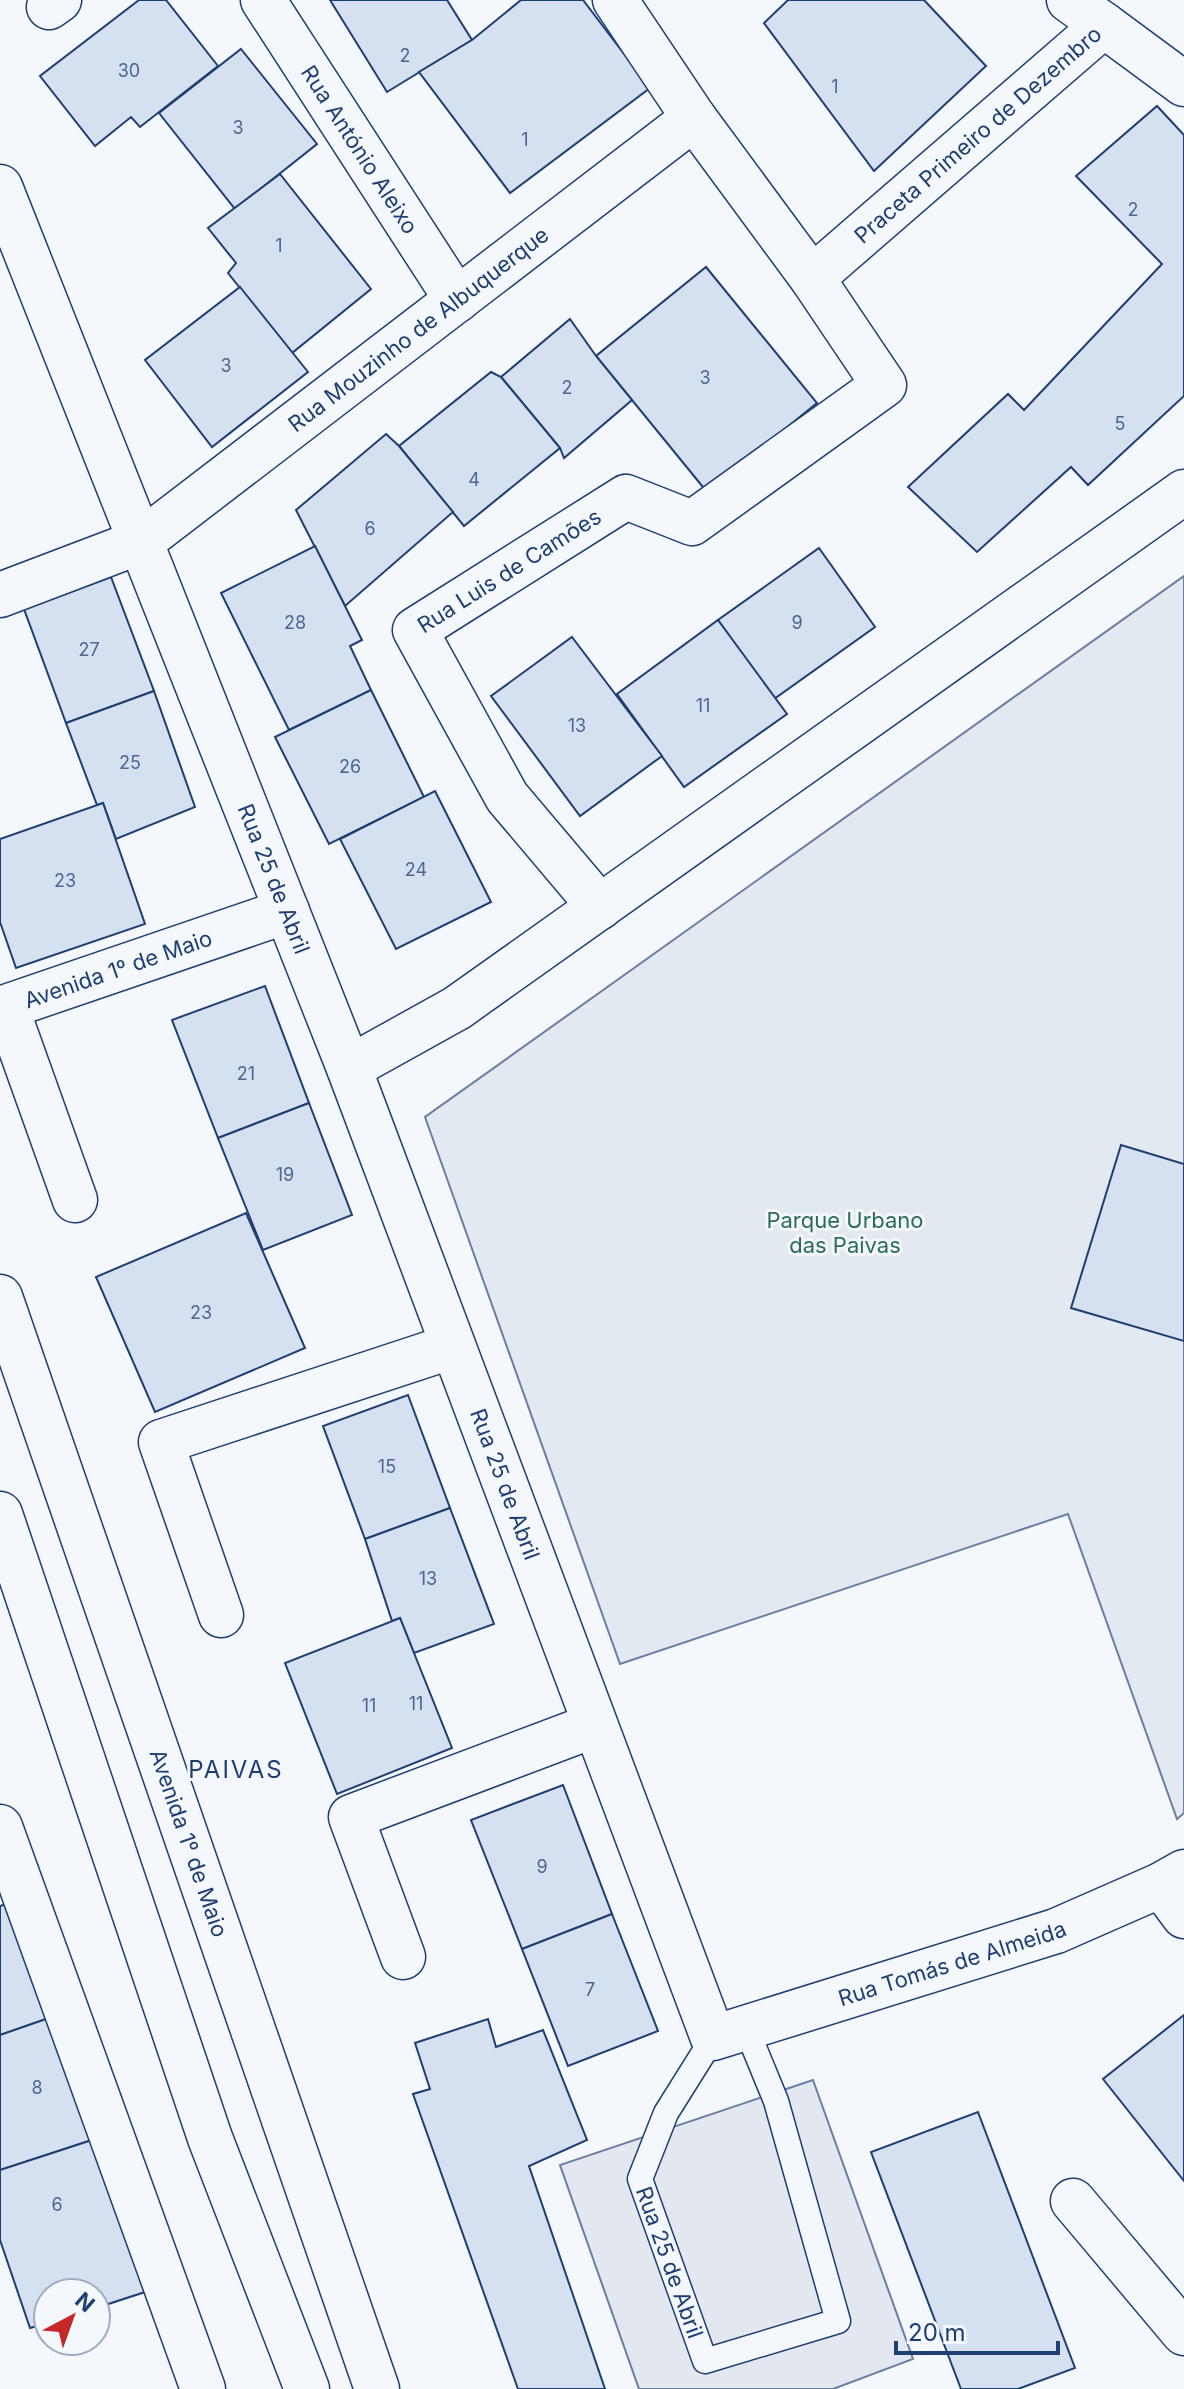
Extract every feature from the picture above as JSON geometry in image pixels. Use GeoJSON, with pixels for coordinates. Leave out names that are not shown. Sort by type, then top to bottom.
{"type":"FeatureCollection","features":[{"type":"Feature","properties":{"kind":"street","name":"Rua António Aleixo"},"geometry":{"type":"LineString","coordinates":[[263,0],[457,300]]}},
{"type":"Feature","properties":{"kind":"street"},"geometry":{"type":"LineString","coordinates":[[615,0],[694,118],[812,278]]}},
{"type":"Feature","properties":{"kind":"street"},"geometry":{"type":"LineString","coordinates":[[1069,0],[1104,25]]}},
{"type":"Feature","properties":{"kind":"street","name":"Praceta Primeiro de Dezembro"},"geometry":{"type":"LineString","coordinates":[[812,278],[1104,25],[1184,84]]}},
{"type":"Feature","properties":{"kind":"street","name":"Rua Mouzinho de Albuquerque"},"geometry":{"type":"LineString","coordinates":[[142,541],[694,118]]}},
{"type":"Feature","properties":{"kind":"street","name":"Rua 25 de Abril"},"geometry":{"type":"LineString","coordinates":[[0,187],[349,1068],[595,1725],[729,2033]]}},
{"type":"Feature","properties":{"kind":"street","name":"Rua Luis de Camões"},"geometry":{"type":"LineString","coordinates":[[600,907],[507,797],[415,630],[626,497],[692,523],[884,385],[812,278]]}},
{"type":"Feature","properties":{"kind":"street"},"geometry":{"type":"LineString","coordinates":[[349,1068],[457,1008],[1184,492]]}},
{"type":"Feature","properties":{"kind":"street"},"geometry":{"type":"LineString","coordinates":[[0,595],[142,541]]}},
{"type":"Feature","properties":{"kind":"street","name":"Avenida 1º de Maio"},"geometry":{"type":"LineString","coordinates":[[75,1200],[6,1007],[287,911]]}},
{"type":"Feature","properties":{"kind":"street","name":"Avenida 1º de Maio"},"geometry":{"type":"LineString","coordinates":[[0,1297],[377,2389]]}},
{"type":"Feature","properties":{"kind":"street"},"geometry":{"type":"LineString","coordinates":[[221,1615],[161,1442],[453,1346]]}},
{"type":"Feature","properties":{"kind":"street"},"geometry":{"type":"LineString","coordinates":[[0,1514],[210,2138],[307,2389]]}},
{"type":"Feature","properties":{"kind":"street"},"geometry":{"type":"LineString","coordinates":[[403,1957],[351,1817],[595,1725]]}},
{"type":"Feature","properties":{"kind":"street"},"geometry":{"type":"LineString","coordinates":[[0,1827],[203,2389]]}},
{"type":"Feature","properties":{"kind":"street","name":"Rua Tomás de Almeida"},"geometry":{"type":"LineString","coordinates":[[729,2033],[1176,1891]]}},
{"type":"Feature","properties":{"kind":"street"},"geometry":{"type":"LineString","coordinates":[[1073,2201],[1184,2333]]}},
{"type":"Feature","properties":{"kind":"lane","name":"Rua 25 de Abril"},"geometry":{"type":"LineString","coordinates":[[729,2033],[776,2101],[838,2321],[705,2361],[640,2179],[666,2113],[729,2033]]}},
{"type":"Feature","properties":{"kind":"green space","name":"Parque Urbano das Paivas"},"geometry":{"type":"Polygon","coordinates":[[[1184,576],[1184,1813],[1177,1819],[1068,1514],[620,1664],[425,1117],[1184,576]]]}},
{"type":"Feature","properties":{"kind":"shaded area"},"geometry":{"type":"Polygon","coordinates":[[[813,2080],[913,2359],[833,2389],[639,2389],[560,2165],[813,2080]]]}},
{"type":"Feature","properties":{"kind":"building"},"geometry":{"type":"Polygon","coordinates":[[[139,0],[166,0],[218,66],[140,127],[131,117],[95,146],[40,76],[139,0]]]}},
{"type":"Feature","properties":{"kind":"building"},"geometry":{"type":"Polygon","coordinates":[[[330,0],[447,0],[472,40],[387,92],[330,0]]]}},
{"type":"Feature","properties":{"kind":"building"},"geometry":{"type":"Polygon","coordinates":[[[521,0],[583,0],[650,88],[510,193],[419,72],[472,40],[521,0]]]}},
{"type":"Feature","properties":{"kind":"building"},"geometry":{"type":"Polygon","coordinates":[[[788,0],[924,0],[986,66],[874,171],[764,23],[788,0]]]}},
{"type":"Feature","properties":{"kind":"building"},"geometry":{"type":"Polygon","coordinates":[[[241,49],[317,144],[235,209],[159,113],[241,49]]]}},
{"type":"Feature","properties":{"kind":"building"},"geometry":{"type":"Polygon","coordinates":[[[1157,106],[1184,135],[1184,396],[1088,485],[1071,467],[977,552],[908,487],[1008,394],[1024,410],[1162,264],[1076,176],[1157,106]]]}},
{"type":"Feature","properties":{"kind":"building"},"geometry":{"type":"Polygon","coordinates":[[[280,174],[371,289],[292,353],[228,273],[236,263],[208,228],[280,174]]]}},
{"type":"Feature","properties":{"kind":"building"},"geometry":{"type":"Polygon","coordinates":[[[706,267],[817,403],[707,492],[596,356],[706,267]]]}},
{"type":"Feature","properties":{"kind":"building"},"geometry":{"type":"Polygon","coordinates":[[[240,287],[308,372],[212,447],[145,360],[240,287]]]}},
{"type":"Feature","properties":{"kind":"building"},"geometry":{"type":"Polygon","coordinates":[[[570,319],[632,400],[564,458],[560,448],[501,377],[570,319]]]}},
{"type":"Feature","properties":{"kind":"building"},"geometry":{"type":"Polygon","coordinates":[[[491,372],[501,377],[560,448],[464,526],[399,446],[491,372]]]}},
{"type":"Feature","properties":{"kind":"building"},"geometry":{"type":"Polygon","coordinates":[[[386,434],[453,512],[345,606],[296,510],[386,434]]]}},
{"type":"Feature","properties":{"kind":"building"},"geometry":{"type":"Polygon","coordinates":[[[315,546],[362,640],[350,646],[371,690],[289,730],[221,593],[315,546]]]}},
{"type":"Feature","properties":{"kind":"building"},"geometry":{"type":"Polygon","coordinates":[[[819,548],[875,627],[774,699],[718,620],[819,548]]]}},
{"type":"Feature","properties":{"kind":"building"},"geometry":{"type":"Polygon","coordinates":[[[111,577],[154,691],[66,723],[24,609],[111,577]]]}},
{"type":"Feature","properties":{"kind":"building"},"geometry":{"type":"Polygon","coordinates":[[[718,620],[787,714],[684,787],[617,694],[718,620]]]}},
{"type":"Feature","properties":{"kind":"building"},"geometry":{"type":"Polygon","coordinates":[[[572,637],[662,756],[580,816],[491,696],[572,637]]]}},
{"type":"Feature","properties":{"kind":"building"},"geometry":{"type":"Polygon","coordinates":[[[371,690],[424,797],[329,844],[275,737],[371,690]]]}},
{"type":"Feature","properties":{"kind":"building"},"geometry":{"type":"Polygon","coordinates":[[[154,691],[195,807],[116,839],[103,803],[97,805],[66,723],[154,691]]]}},
{"type":"Feature","properties":{"kind":"building"},"geometry":{"type":"Polygon","coordinates":[[[435,791],[491,902],[396,949],[340,839],[435,791]]]}},
{"type":"Feature","properties":{"kind":"building"},"geometry":{"type":"Polygon","coordinates":[[[103,803],[145,924],[16,968],[0,922],[0,839],[103,803]]]}},
{"type":"Feature","properties":{"kind":"building"},"geometry":{"type":"Polygon","coordinates":[[[265,986],[309,1103],[218,1138],[172,1020],[265,986]]]}},
{"type":"Feature","properties":{"kind":"building"},"geometry":{"type":"Polygon","coordinates":[[[309,1103],[352,1215],[263,1250],[218,1138],[309,1103]]]}},
{"type":"Feature","properties":{"kind":"building"},"geometry":{"type":"Polygon","coordinates":[[[1121,1145],[1184,1164],[1184,1341],[1071,1308],[1121,1145]]]}},
{"type":"Feature","properties":{"kind":"building"},"geometry":{"type":"Polygon","coordinates":[[[246,1213],[305,1348],[155,1412],[96,1277],[246,1213]]]}},
{"type":"Feature","properties":{"kind":"building"},"geometry":{"type":"Polygon","coordinates":[[[408,1395],[450,1508],[365,1539],[323,1426],[408,1395]]]}},
{"type":"Feature","properties":{"kind":"building"},"geometry":{"type":"Polygon","coordinates":[[[450,1508],[494,1624],[414,1653],[400,1618],[392,1621],[365,1539],[450,1508]]]}},
{"type":"Feature","properties":{"kind":"building"},"geometry":{"type":"Polygon","coordinates":[[[400,1618],[452,1748],[337,1794],[285,1663],[400,1618]]]}},
{"type":"Feature","properties":{"kind":"building"},"geometry":{"type":"Polygon","coordinates":[[[563,1785],[612,1914],[522,1949],[471,1820],[563,1785]]]}},
{"type":"Feature","properties":{"kind":"building"},"geometry":{"type":"Polygon","coordinates":[[[9,1903],[49,2018],[0,2035],[0,1906],[9,1903]]]}},
{"type":"Feature","properties":{"kind":"building"},"geometry":{"type":"Polygon","coordinates":[[[612,1914],[658,2031],[568,2066],[522,1949],[612,1914]]]}},
{"type":"Feature","properties":{"kind":"building"},"geometry":{"type":"Polygon","coordinates":[[[1184,2015],[1184,2181],[1103,2079],[1184,2015]]]}},
{"type":"Feature","properties":{"kind":"building"},"geometry":{"type":"Polygon","coordinates":[[[49,2018],[92,2140],[0,2170],[0,2035],[49,2018]]]}},
{"type":"Feature","properties":{"kind":"building"},"geometry":{"type":"Polygon","coordinates":[[[488,2019],[496,2047],[543,2030],[587,2140],[529,2166],[605,2389],[518,2389],[413,2094],[430,2089],[415,2043],[488,2019]]]}},
{"type":"Feature","properties":{"kind":"building"},"geometry":{"type":"Polygon","coordinates":[[[978,2112],[1075,2368],[1018,2389],[961,2389],[871,2152],[978,2112]]]}},
{"type":"Feature","properties":{"kind":"building"},"geometry":{"type":"Polygon","coordinates":[[[92,2140],[145,2292],[112,2303],[112,2277],[32,2277],[30,2328],[0,2240],[0,2170],[92,2140]]]}},
{"type":"Feature","properties":{"kind":"district","name":"PAIVAS"},"geometry":{"type":"Point","coordinates":[236,1770]}}]}
